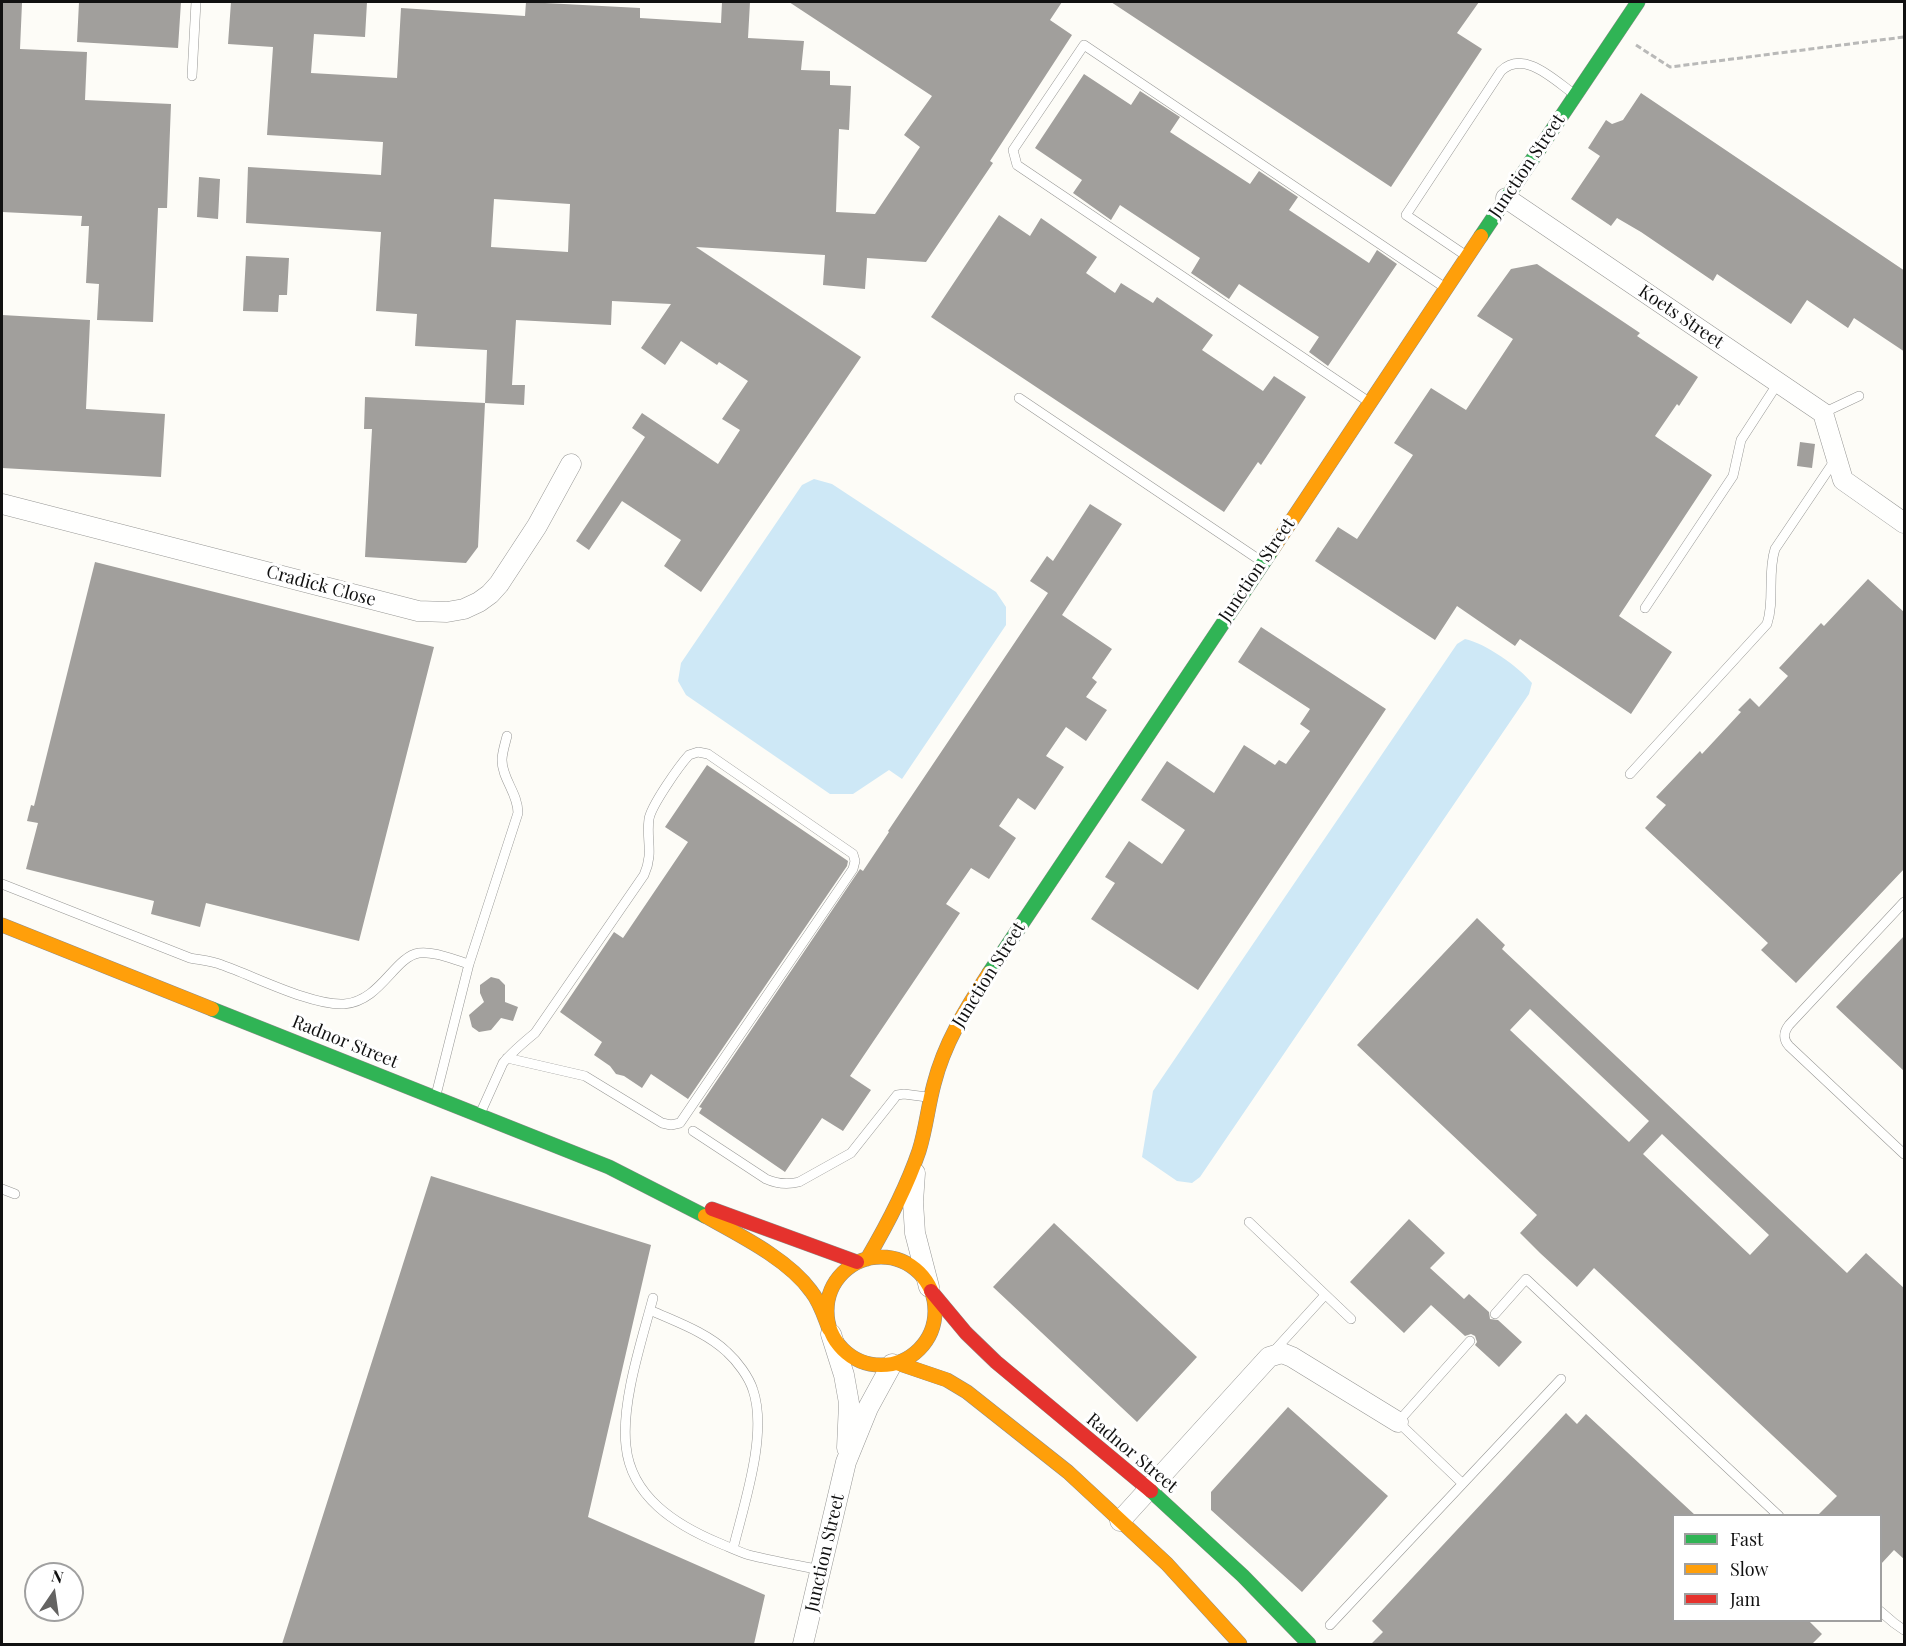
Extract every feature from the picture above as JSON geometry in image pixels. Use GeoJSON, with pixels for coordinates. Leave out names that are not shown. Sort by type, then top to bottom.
{"type":"FeatureCollection","features":[{"type":"Feature","properties":{"kind":"street","name":"Junction Street"},"geometry":{"type":"LineString","coordinates":[[862,1260],[885,1229],[916,1158],[947,1045],[974,994],[1638,2]]}},
{"type":"Feature","properties":{"kind":"street","name":"Koets Street"},"geometry":{"type":"LineString","coordinates":[[1506,198],[1823,413]]}},
{"type":"Feature","properties":{"kind":"street"},"geometry":{"type":"LineString","coordinates":[[1823,413],[1843,480],[1905,523]]}},
{"type":"Feature","properties":{"kind":"street","name":"Cradick Close"},"geometry":{"type":"LineString","coordinates":[[2,504],[418,611],[447,612],[479,602],[499,584],[537,526],[571,464]]}},
{"type":"Feature","properties":{"kind":"street","name":"Radnor Street"},"geometry":{"type":"LineString","coordinates":[[2,925],[609,1167],[673,1197],[761,1248],[793,1273],[818,1302],[830,1331]]}},
{"type":"Feature","properties":{"kind":"street","name":"Junction Street"},"geometry":{"type":"LineString","coordinates":[[916,1158],[915,1233],[930,1289]]}},
{"type":"Feature","properties":{"kind":"street","name":"Radnor Street"},"geometry":{"type":"LineString","coordinates":[[673,1197],[748,1219],[835,1255],[862,1260]]}},
{"type":"Feature","properties":{"kind":"street"},"geometry":{"type":"LineString","coordinates":[[895,1364],[911,1357],[922,1347],[930,1334],[935,1313],[930,1289],[919,1272],[900,1260],[889,1258],[862,1260],[846,1269],[837,1279],[827,1303],[826,1316],[830,1331],[842,1349],[857,1359],[874,1365],[895,1364],[932,1373],[967,1392],[1068,1472],[1167,1564],[1240,1644]]}},
{"type":"Feature","properties":{"kind":"street","name":"Radnor Street"},"geometry":{"type":"LineString","coordinates":[[930,1289],[964,1331],[993,1360],[1018,1383],[1150,1489],[1243,1577],[1309,1644]]}},
{"type":"Feature","properties":{"kind":"street","name":"Junction Street"},"geometry":{"type":"LineString","coordinates":[[830,1331],[844,1375],[849,1403],[846,1462]]}},
{"type":"Feature","properties":{"kind":"street"},"geometry":{"type":"LineString","coordinates":[[1120,1521],[1269,1357],[1282,1353],[1292,1357],[1398,1422]]}},
{"type":"Feature","properties":{"kind":"street","name":"Junction Street"},"geometry":{"type":"LineString","coordinates":[[803,1644],[846,1462],[868,1408],[895,1364]]}},
{"type":"Feature","properties":{"kind":"lane"},"geometry":{"type":"LineString","coordinates":[[192,76],[196,2]]}},
{"type":"Feature","properties":{"kind":"lane"},"geometry":{"type":"LineString","coordinates":[[1370,402],[1017,165],[1014,150],[1084,45],[1446,288]]}},
{"type":"Feature","properties":{"kind":"lane"},"geometry":{"type":"LineString","coordinates":[[1467,256],[1406,215],[1501,71],[1514,63],[1532,66],[1575,94]]}},
{"type":"Feature","properties":{"kind":"lane"},"geometry":{"type":"LineString","coordinates":[[1645,608],[1733,476],[1740,440],[1778,383]]}},
{"type":"Feature","properties":{"kind":"lane"},"geometry":{"type":"LineString","coordinates":[[1823,413],[1859,396]]}},
{"type":"Feature","properties":{"kind":"lane"},"geometry":{"type":"LineString","coordinates":[[1019,398],[1263,562]]}},
{"type":"Feature","properties":{"kind":"lane"},"geometry":{"type":"LineString","coordinates":[[1630,774],[1767,624],[1772,560],[1775,549],[1836,459]]}},
{"type":"Feature","properties":{"kind":"lane"},"geometry":{"type":"LineString","coordinates":[[436,1098],[468,964],[518,813],[515,796],[502,761],[507,736]]}},
{"type":"Feature","properties":{"kind":"lane"},"geometry":{"type":"LineString","coordinates":[[480,1115],[498,1070],[507,1058],[535,1033],[644,875],[650,858],[648,824],[650,812],[689,755],[698,752],[708,754],[854,854],[853,869],[680,1123],[670,1125],[662,1123],[585,1076],[507,1058]]}},
{"type":"Feature","properties":{"kind":"lane"},"geometry":{"type":"LineString","coordinates":[[2,884],[190,958],[219,963],[324,1003],[345,1004],[361,1000],[375,992],[406,960],[420,953],[468,964]]}},
{"type":"Feature","properties":{"kind":"lane"},"geometry":{"type":"LineString","coordinates":[[1905,902],[1789,1025],[1784,1035],[1789,1046],[1905,1154]]}},
{"type":"Feature","properties":{"kind":"lane"},"geometry":{"type":"LineString","coordinates":[[693,1131],[766,1179],[774,1183],[790,1184],[799,1182],[851,1153],[897,1095],[931,1098]]}},
{"type":"Feature","properties":{"kind":"lane"},"geometry":{"type":"LineString","coordinates":[[2,1190],[15,1194]]}},
{"type":"Feature","properties":{"kind":"lane"},"geometry":{"type":"LineString","coordinates":[[1249,1222],[1351,1319]]}},
{"type":"Feature","properties":{"kind":"lane"},"geometry":{"type":"LineString","coordinates":[[1495,1314],[1526,1279],[1778,1514]]}},
{"type":"Feature","properties":{"kind":"lane"},"geometry":{"type":"LineString","coordinates":[[1269,1357],[1325,1295]]}},
{"type":"Feature","properties":{"kind":"lane"},"geometry":{"type":"LineString","coordinates":[[653,1298],[636,1361],[626,1420],[629,1465],[650,1500],[672,1519],[733,1549],[821,1570]]}},
{"type":"Feature","properties":{"kind":"lane"},"geometry":{"type":"LineString","coordinates":[[650,1310],[697,1332],[726,1352],[743,1371],[753,1387],[757,1402],[757,1444],[733,1549]]}},
{"type":"Feature","properties":{"kind":"lane"},"geometry":{"type":"LineString","coordinates":[[1462,1483],[1398,1422],[1470,1341]]}},
{"type":"Feature","properties":{"kind":"lane"},"geometry":{"type":"LineString","coordinates":[[1330,1625],[1561,1379]]}},
{"type":"Feature","properties":{"kind":"lane"},"geometry":{"type":"LineString","coordinates":[[1882,1612],[1905,1630]]}},
{"type":"Feature","properties":{"kind":"path"},"geometry":{"type":"LineString","coordinates":[[1617,32],[1670,67],[1905,37]]}},
{"type":"Feature","properties":{"kind":"water"},"geometry":{"type":"Polygon","coordinates":[[[814,479],[832,484],[996,592],[1006,607],[1006,625],[902,779],[889,770],[853,794],[830,794],[686,695],[678,681],[681,663],[802,485],[814,479]]]}},
{"type":"Feature","properties":{"kind":"water"},"geometry":{"type":"Polygon","coordinates":[[[1465,639],[1492,650],[1519,670],[1532,683],[1529,694],[1200,1177],[1192,1183],[1177,1181],[1142,1157],[1153,1091],[1457,644],[1465,639]]]}},
{"type":"Feature","properties":{"kind":"building"},"geometry":{"type":"Polygon","coordinates":[[[2,2],[22,3],[20,49],[87,52],[85,100],[171,104],[167,208],[158,208],[153,322],[97,320],[99,284],[86,283],[89,226],[81,226],[82,216],[2,212],[2,2]]]}},
{"type":"Feature","properties":{"kind":"building"},"geometry":{"type":"Polygon","coordinates":[[[79,2],[181,2],[178,48],[77,42],[79,2]]]}},
{"type":"Feature","properties":{"kind":"building"},"geometry":{"type":"Polygon","coordinates":[[[231,2],[367,2],[365,37],[314,34],[311,73],[397,78],[401,8],[525,16],[526,2],[640,8],[640,18],[721,23],[722,2],[750,2],[748,38],[804,41],[801,70],[830,71],[830,85],[851,86],[849,130],[839,129],[836,212],[875,214],[920,147],[904,135],[932,96],[789,2],[1062,2],[1050,20],[1072,35],[990,161],[993,163],[926,262],[867,258],[865,289],[823,285],[825,255],[696,247],[861,357],[701,592],[664,566],[681,540],[622,501],[589,550],[576,541],[645,437],[632,428],[642,413],[718,464],[740,430],[722,419],[748,381],[719,362],[717,365],[681,341],[665,365],[641,348],[671,304],[612,301],[611,325],[516,320],[512,385],[525,385],[524,405],[485,403],[487,350],[415,346],[417,314],[376,311],[381,232],[246,223],[248,167],[381,175],[383,142],[267,135],[273,47],[228,44],[231,2]],[[494,199],[491,247],[568,252],[570,204],[494,199]]]}},
{"type":"Feature","properties":{"kind":"building"},"geometry":{"type":"Polygon","coordinates":[[[1111,2],[1479,2],[1457,33],[1482,49],[1391,187],[1111,2]]]}},
{"type":"Feature","properties":{"kind":"building"},"geometry":{"type":"Polygon","coordinates":[[[1084,74],[1131,105],[1140,91],[1180,117],[1170,132],[1250,184],[1259,171],[1298,197],[1289,210],[1369,263],[1377,250],[1397,264],[1328,366],[1309,352],[1319,337],[1239,284],[1229,299],[1191,273],[1200,258],[1120,205],[1111,220],[1073,193],[1082,180],[1035,148],[1084,74]]]}},
{"type":"Feature","properties":{"kind":"building"},"geometry":{"type":"Polygon","coordinates":[[[1641,93],[1905,271],[1905,352],[1854,318],[1848,328],[1807,300],[1791,324],[1717,274],[1713,281],[1617,218],[1611,226],[1571,199],[1600,156],[1588,148],[1606,120],[1612,124],[1623,120],[1641,93]]]}},
{"type":"Feature","properties":{"kind":"building"},"geometry":{"type":"Polygon","coordinates":[[[199,177],[220,179],[218,219],[197,217],[199,177]]]}},
{"type":"Feature","properties":{"kind":"building"},"geometry":{"type":"Polygon","coordinates":[[[999,215],[1030,236],[1041,218],[1097,257],[1086,273],[1115,293],[1121,283],[1153,303],[1157,297],[1213,335],[1202,350],[1263,391],[1274,376],[1306,397],[1261,465],[1258,462],[1224,512],[931,317],[999,215]]]}},
{"type":"Feature","properties":{"kind":"building"},"geometry":{"type":"Polygon","coordinates":[[[246,256],[289,258],[287,295],[279,295],[278,312],[243,311],[246,256]]]}},
{"type":"Feature","properties":{"kind":"building"},"geometry":{"type":"Polygon","coordinates":[[[1537,264],[1640,333],[1637,336],[1698,377],[1655,436],[1712,475],[1619,616],[1672,652],[1631,714],[1520,639],[1515,646],[1457,606],[1435,640],[1315,561],[1338,527],[1357,539],[1413,455],[1394,443],[1431,388],[1466,410],[1513,339],[1477,316],[1511,269],[1537,264]]]}},
{"type":"Feature","properties":{"kind":"building"},"geometry":{"type":"Polygon","coordinates":[[[2,315],[90,320],[86,409],[165,414],[161,477],[2,468],[2,315]]]}},
{"type":"Feature","properties":{"kind":"building"},"geometry":{"type":"Polygon","coordinates":[[[365,397],[485,403],[478,547],[466,563],[365,557],[372,429],[364,429],[365,397]]]}},
{"type":"Feature","properties":{"kind":"building"},"geometry":{"type":"Polygon","coordinates":[[[1800,442],[1815,444],[1812,468],[1797,466],[1800,442]]]}},
{"type":"Feature","properties":{"kind":"building"},"geometry":{"type":"Polygon","coordinates":[[[1090,504],[1122,524],[1062,615],[1112,649],[1092,678],[1097,682],[1086,697],[1107,710],[1086,741],[1066,727],[1046,756],[1064,767],[1035,810],[1018,798],[999,826],[1016,838],[989,879],[971,868],[946,904],[960,913],[850,1076],[871,1090],[843,1131],[822,1118],[785,1172],[699,1113],[702,1108],[699,1107],[860,869],[863,871],[1048,593],[1030,581],[1047,556],[1053,561],[1090,504]]]}},
{"type":"Feature","properties":{"kind":"building"},"geometry":{"type":"Polygon","coordinates":[[[95,562],[434,647],[359,941],[206,903],[200,927],[151,914],[154,901],[26,869],[38,823],[27,821],[31,805],[34,806],[95,562]]]}},
{"type":"Feature","properties":{"kind":"building"},"geometry":{"type":"Polygon","coordinates":[[[1868,579],[1905,613],[1905,868],[1796,983],[1761,950],[1768,943],[1645,828],[1666,805],[1656,797],[1700,751],[1702,754],[1741,712],[1738,710],[1750,698],[1759,707],[1788,676],[1779,668],[1821,623],[1824,626],[1868,579]]]}},
{"type":"Feature","properties":{"kind":"building"},"geometry":{"type":"Polygon","coordinates":[[[1261,627],[1386,709],[1198,990],[1091,919],[1115,883],[1105,877],[1129,841],[1162,864],[1185,830],[1141,800],[1167,761],[1214,793],[1244,745],[1275,765],[1279,760],[1286,764],[1310,731],[1300,724],[1310,709],[1238,662],[1261,627]]]}},
{"type":"Feature","properties":{"kind":"building"},"geometry":{"type":"Polygon","coordinates":[[[707,765],[848,861],[847,866],[688,1099],[651,1074],[642,1088],[624,1076],[616,1074],[610,1066],[594,1055],[602,1042],[560,1012],[614,932],[623,938],[688,842],[665,827],[707,765]]]}},
{"type":"Feature","properties":{"kind":"building"},"geometry":{"type":"Polygon","coordinates":[[[1477,918],[1505,945],[1502,949],[1847,1273],[1866,1253],[1905,1289],[1905,1560],[1894,1550],[1882,1563],[1882,1514],[1819,1514],[1837,1496],[1594,1268],[1577,1287],[1540,1253],[1520,1233],[1537,1215],[1357,1045],[1477,918]],[[1530,1009],[1510,1030],[1629,1142],[1649,1121],[1530,1009]],[[1662,1134],[1643,1154],[1750,1255],[1769,1235],[1662,1134]]]}},
{"type":"Feature","properties":{"kind":"building"},"geometry":{"type":"Polygon","coordinates":[[[1905,935],[1905,1072],[1836,1007],[1905,935]]]}},
{"type":"Feature","properties":{"kind":"building"},"geometry":{"type":"Polygon","coordinates":[[[491,977],[499,979],[505,985],[505,1002],[518,1007],[513,1021],[501,1018],[491,1030],[479,1032],[472,1027],[469,1015],[484,1002],[480,993],[480,985],[491,977]]]}},
{"type":"Feature","properties":{"kind":"building"},"geometry":{"type":"Polygon","coordinates":[[[431,1176],[651,1245],[588,1517],[765,1595],[754,1644],[282,1644],[431,1176]]]}},
{"type":"Feature","properties":{"kind":"building"},"geometry":{"type":"Polygon","coordinates":[[[1409,1219],[1445,1253],[1430,1268],[1464,1299],[1469,1294],[1489,1312],[1490,1319],[1498,1320],[1522,1342],[1499,1367],[1475,1345],[1477,1342],[1475,1336],[1471,1334],[1465,1336],[1431,1305],[1404,1333],[1350,1282],[1409,1219]]]}},
{"type":"Feature","properties":{"kind":"building"},"geometry":{"type":"Polygon","coordinates":[[[1054,1223],[1197,1357],[1137,1422],[993,1287],[1054,1223]]]}},
{"type":"Feature","properties":{"kind":"building"},"geometry":{"type":"Polygon","coordinates":[[[1288,1407],[1388,1496],[1302,1592],[1211,1510],[1211,1492],[1288,1407]]]}},
{"type":"Feature","properties":{"kind":"building"},"geometry":{"type":"Polygon","coordinates":[[[1566,1413],[1577,1424],[1586,1414],[1694,1514],[1672,1514],[1672,1622],[1810,1622],[1822,1634],[1812,1644],[1371,1644],[1383,1632],[1372,1621],[1566,1413]]]}},
{"type":"Feature","properties":{"kind":"traffic: fast"},"geometry":{"type":"LineString","coordinates":[[1481,236],[1638,2]]}},
{"type":"Feature","properties":{"kind":"traffic: fast"},"geometry":{"type":"LineString","coordinates":[[989,973],[1272,550]]}},
{"type":"Feature","properties":{"kind":"traffic: fast"},"geometry":{"type":"LineString","coordinates":[[212,1009],[609,1167],[705,1216]]}},
{"type":"Feature","properties":{"kind":"traffic: fast"},"geometry":{"type":"LineString","coordinates":[[1151,1491],[1243,1576],[1309,1644]]}},
{"type":"Feature","properties":{"kind":"traffic: slow"},"geometry":{"type":"LineString","coordinates":[[1272,550],[1481,236]]}},
{"type":"Feature","properties":{"kind":"traffic: slow"},"geometry":{"type":"LineString","coordinates":[[2,925],[212,1009]]}},
{"type":"Feature","properties":{"kind":"traffic: slow"},"geometry":{"type":"LineString","coordinates":[[867,1259],[896,1206],[914,1165],[938,1069],[964,1013],[989,973]]}},
{"type":"Feature","properties":{"kind":"traffic: slow"},"geometry":{"type":"LineString","coordinates":[[705,1216],[790,1268],[814,1295],[829,1329]]}},
{"type":"Feature","properties":{"kind":"traffic: slow"},"geometry":{"type":"LineString","coordinates":[[881,1257],[902,1261],[919,1273],[931,1290],[935,1311],[931,1332],[919,1349],[902,1361],[881,1365],[860,1361],[843,1349],[831,1332],[827,1311],[831,1290],[843,1273],[860,1261],[881,1257]]}},
{"type":"Feature","properties":{"kind":"traffic: slow"},"geometry":{"type":"LineString","coordinates":[[897,1363],[947,1380],[967,1392],[1068,1472],[1167,1564],[1240,1644]]}},
{"type":"Feature","properties":{"kind":"traffic: jam"},"geometry":{"type":"LineString","coordinates":[[712,1209],[857,1262]]}},
{"type":"Feature","properties":{"kind":"traffic: jam"},"geometry":{"type":"LineString","coordinates":[[931,1291],[966,1333],[996,1362],[1151,1491]]}}]}
